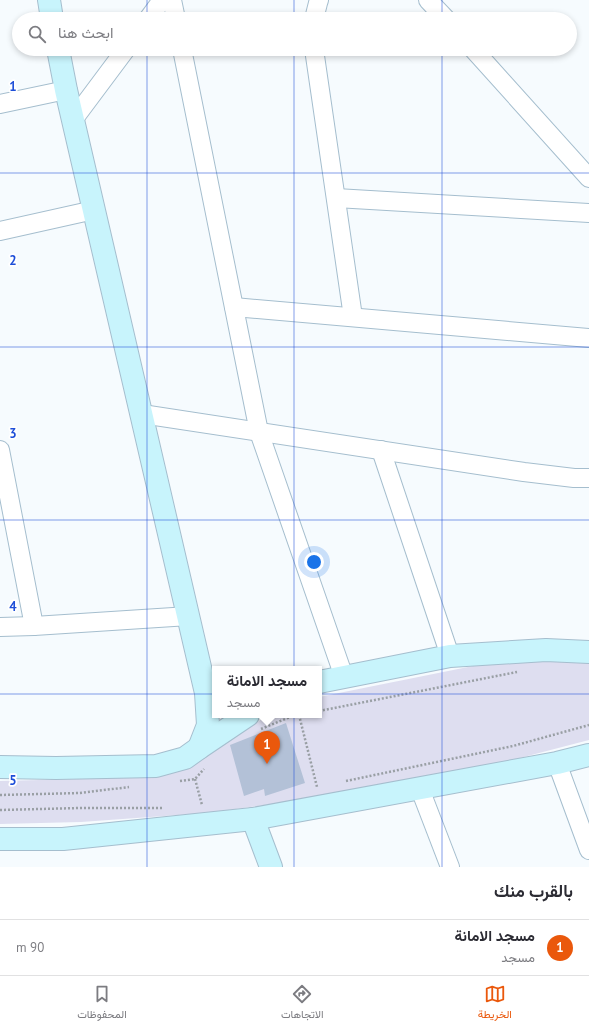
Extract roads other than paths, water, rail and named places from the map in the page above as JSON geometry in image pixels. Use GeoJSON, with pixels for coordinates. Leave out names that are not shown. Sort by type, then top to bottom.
{"type":"FeatureCollection","features":[{"type":"Feature","properties":{"kind":"main road"},"geometry":{"type":"LineString","coordinates":[[49,0],[51,12]]}},
{"type":"Feature","properties":{"kind":"main road"},"geometry":{"type":"LineString","coordinates":[[59,56],[206,693],[208,725],[199,748]]}},
{"type":"Feature","properties":{"kind":"main road"},"geometry":{"type":"LineString","coordinates":[[189,616],[214,666]]}},
{"type":"Feature","properties":{"kind":"main road"},"geometry":{"type":"LineString","coordinates":[[322,681],[450,656],[546,650],[589,652]]}},
{"type":"Feature","properties":{"kind":"main road"},"geometry":{"type":"LineString","coordinates":[[0,767],[56,768],[156,766],[185,758],[244,718]]}},
{"type":"Feature","properties":{"kind":"main road"},"geometry":{"type":"LineString","coordinates":[[0,839],[63,839],[253,819],[557,763],[589,755]]}},
{"type":"Feature","properties":{"kind":"main road"},"geometry":{"type":"LineString","coordinates":[[253,819],[271,867]]}},
{"type":"Feature","properties":{"kind":"street"},"geometry":{"type":"LineString","coordinates":[[153,12],[162,0]]}},
{"type":"Feature","properties":{"kind":"street"},"geometry":{"type":"LineString","coordinates":[[172,0],[175,12]]}},
{"type":"Feature","properties":{"kind":"street"},"geometry":{"type":"LineString","coordinates":[[316,12],[319,0]]}},
{"type":"Feature","properties":{"kind":"street"},"geometry":{"type":"LineString","coordinates":[[428,0],[439,12]]}},
{"type":"Feature","properties":{"kind":"street"},"geometry":{"type":"LineString","coordinates":[[73,120],[121,56]]}},
{"type":"Feature","properties":{"kind":"street"},"geometry":{"type":"LineString","coordinates":[[183,56],[259,432],[344,677]]}},
{"type":"Feature","properties":{"kind":"street"},"geometry":{"type":"LineString","coordinates":[[315,56],[353,317]]}},
{"type":"Feature","properties":{"kind":"street"},"geometry":{"type":"LineString","coordinates":[[479,56],[589,178]]}},
{"type":"Feature","properties":{"kind":"street"},"geometry":{"type":"LineString","coordinates":[[0,104],[66,90]]}},
{"type":"Feature","properties":{"kind":"street"},"geometry":{"type":"LineString","coordinates":[[336,198],[589,213]]}},
{"type":"Feature","properties":{"kind":"street"},"geometry":{"type":"LineString","coordinates":[[0,231],[94,210]]}},
{"type":"Feature","properties":{"kind":"street"},"geometry":{"type":"LineString","coordinates":[[234,307],[589,338]]}},
{"type":"Feature","properties":{"kind":"street"},"geometry":{"type":"LineString","coordinates":[[142,414],[524,472],[574,478],[589,478]]}},
{"type":"Feature","properties":{"kind":"street"},"geometry":{"type":"LineString","coordinates":[[381,450],[450,656]]}},
{"type":"Feature","properties":{"kind":"street"},"geometry":{"type":"LineString","coordinates":[[0,454],[34,626]]}},
{"type":"Feature","properties":{"kind":"street"},"geometry":{"type":"LineString","coordinates":[[0,627],[189,616]]}},
{"type":"Feature","properties":{"kind":"street"},"geometry":{"type":"LineString","coordinates":[[557,763],[589,850]]}},
{"type":"Feature","properties":{"kind":"street"},"geometry":{"type":"LineString","coordinates":[[420,789],[450,867]]}},
{"type":"Feature","properties":{"kind":"place","name":"مسجد الامانة"},"geometry":{"type":"Point","coordinates":[267,764]}}]}
